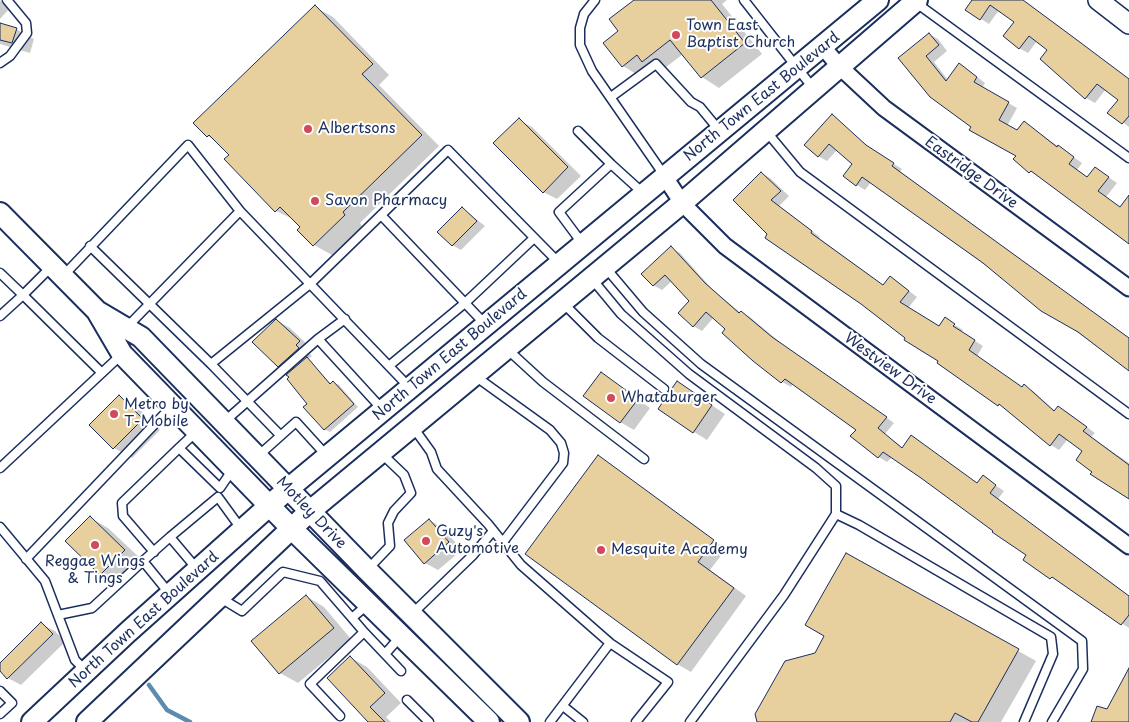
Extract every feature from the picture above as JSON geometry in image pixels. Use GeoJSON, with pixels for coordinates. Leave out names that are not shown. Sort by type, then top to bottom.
{"type":"FeatureCollection","features":[{"type":"Feature","properties":{"kind":"main road","name":"North Town East Boulevard"},"geometry":{"type":"LineString","coordinates":[[32,722],[288,489],[878,0]]}},
{"type":"Feature","properties":{"kind":"main road","name":"North Town East Boulevard"},"geometry":{"type":"LineString","coordinates":[[87,722],[309,512],[682,203],[765,129],[916,1]]}},
{"type":"Feature","properties":{"kind":"main road","name":"Motley Drive"},"geometry":{"type":"LineString","coordinates":[[0,214],[97,311],[141,337],[309,512],[519,722]]}},
{"type":"Feature","properties":{"kind":"main road","name":"Motley Drive"},"geometry":{"type":"LineString","coordinates":[[97,311],[122,354],[292,529],[489,722]]}},
{"type":"Feature","properties":{"kind":"main road"},"geometry":{"type":"LineString","coordinates":[[486,325],[506,348]]}},
{"type":"Feature","properties":{"kind":"street"},"geometry":{"type":"LineString","coordinates":[[1098,0],[1129,24]]}},
{"type":"Feature","properties":{"kind":"street","name":"Eastridge Drive"},"geometry":{"type":"LineString","coordinates":[[822,47],[839,66],[884,108],[1129,288]]}},
{"type":"Feature","properties":{"kind":"street","name":"Westview Drive"},"geometry":{"type":"LineString","coordinates":[[665,177],[682,203],[725,246],[1129,546]]}},
{"type":"Feature","properties":{"kind":"lane"},"geometry":{"type":"LineString","coordinates":[[0,64],[10,56],[27,33],[26,23],[6,0]]}},
{"type":"Feature","properties":{"kind":"lane"},"geometry":{"type":"LineString","coordinates":[[595,0],[584,14],[580,28],[580,45],[592,71],[665,177]]}},
{"type":"Feature","properties":{"kind":"lane"},"geometry":{"type":"LineString","coordinates":[[744,0],[813,88]]}},
{"type":"Feature","properties":{"kind":"lane"},"geometry":{"type":"LineString","coordinates":[[916,1],[1129,158]]}},
{"type":"Feature","properties":{"kind":"lane"},"geometry":{"type":"LineString","coordinates":[[611,97],[656,64],[691,102],[700,107],[720,131]]}},
{"type":"Feature","properties":{"kind":"lane"},"geometry":{"type":"LineString","coordinates":[[765,129],[800,172],[1129,414]]}},
{"type":"Feature","properties":{"kind":"lane"},"geometry":{"type":"LineString","coordinates":[[578,131],[644,194]]}},
{"type":"Feature","properties":{"kind":"lane"},"geometry":{"type":"LineString","coordinates":[[0,316],[22,295],[90,246],[188,145],[240,211],[390,365],[410,388]]}},
{"type":"Feature","properties":{"kind":"lane"},"geometry":{"type":"LineString","coordinates":[[211,364],[310,284],[448,150],[560,264]]}},
{"type":"Feature","properties":{"kind":"lane"},"geometry":{"type":"LineString","coordinates":[[584,244],[559,212],[611,164]]}},
{"type":"Feature","properties":{"kind":"lane"},"geometry":{"type":"LineString","coordinates":[[126,328],[240,211]]}},
{"type":"Feature","properties":{"kind":"lane"},"geometry":{"type":"LineString","coordinates":[[381,215],[486,325]]}},
{"type":"Feature","properties":{"kind":"lane"},"geometry":{"type":"LineString","coordinates":[[390,365],[464,303],[534,238]]}},
{"type":"Feature","properties":{"kind":"lane"},"geometry":{"type":"LineString","coordinates":[[90,246],[149,306],[211,364],[280,435]]}},
{"type":"Feature","properties":{"kind":"lane"},"geometry":{"type":"LineString","coordinates":[[597,272],[622,314],[689,374],[816,468],[836,486],[836,514],[784,595],[690,722]]}},
{"type":"Feature","properties":{"kind":"lane"},"geometry":{"type":"LineString","coordinates":[[597,272],[701,364],[1082,641],[1083,669],[1052,722]]}},
{"type":"Feature","properties":{"kind":"lane"},"geometry":{"type":"LineString","coordinates":[[0,273],[102,373]]}},
{"type":"Feature","properties":{"kind":"lane"},"geometry":{"type":"LineString","coordinates":[[562,301],[598,338],[664,389]]}},
{"type":"Feature","properties":{"kind":"lane"},"geometry":{"type":"LineString","coordinates":[[224,423],[318,339],[345,319]]}},
{"type":"Feature","properties":{"kind":"lane"},"geometry":{"type":"LineString","coordinates":[[318,339],[383,410]]}},
{"type":"Feature","properties":{"kind":"lane"},"geometry":{"type":"LineString","coordinates":[[506,348],[543,382],[644,459]]}},
{"type":"Feature","properties":{"kind":"lane"},"geometry":{"type":"LineString","coordinates":[[0,468],[122,354]]}},
{"type":"Feature","properties":{"kind":"lane"},"geometry":{"type":"LineString","coordinates":[[474,375],[550,430],[561,442],[564,453],[563,463],[503,542]]}},
{"type":"Feature","properties":{"kind":"lane"},"geometry":{"type":"LineString","coordinates":[[26,559],[173,406]]}},
{"type":"Feature","properties":{"kind":"lane"},"geometry":{"type":"LineString","coordinates":[[256,457],[296,422],[327,457]]}},
{"type":"Feature","properties":{"kind":"lane"},"geometry":{"type":"LineString","coordinates":[[412,426],[430,452],[437,469],[494,531],[521,565],[610,643],[668,682],[636,722]]}},
{"type":"Feature","properties":{"kind":"lane"},"geometry":{"type":"LineString","coordinates":[[154,552],[123,516],[122,503],[197,431]]}},
{"type":"Feature","properties":{"kind":"lane"},"geometry":{"type":"LineString","coordinates":[[179,448],[220,488]]}},
{"type":"Feature","properties":{"kind":"lane"},"geometry":{"type":"LineString","coordinates":[[367,570],[390,546],[388,523],[394,511],[411,493],[404,475],[381,452]]}},
{"type":"Feature","properties":{"kind":"lane"},"geometry":{"type":"LineString","coordinates":[[58,615],[92,608],[170,537],[218,497],[220,488],[234,469]]}},
{"type":"Feature","properties":{"kind":"lane"},"geometry":{"type":"LineString","coordinates":[[218,497],[242,531]]}},
{"type":"Feature","properties":{"kind":"lane"},"geometry":{"type":"LineString","coordinates":[[836,514],[859,525],[1051,637],[1053,654],[1024,722]]}},
{"type":"Feature","properties":{"kind":"lane"},"geometry":{"type":"LineString","coordinates":[[0,527],[45,582],[75,660],[86,671]]}},
{"type":"Feature","properties":{"kind":"lane"},"geometry":{"type":"LineString","coordinates":[[411,615],[473,555],[494,531]]}},
{"type":"Feature","properties":{"kind":"lane"},"geometry":{"type":"LineString","coordinates":[[170,537],[198,570]]}},
{"type":"Feature","properties":{"kind":"lane"},"geometry":{"type":"LineString","coordinates":[[143,561],[170,595]]}},
{"type":"Feature","properties":{"kind":"lane"},"geometry":{"type":"LineString","coordinates":[[219,597],[242,611],[283,572],[320,581],[401,671]]}},
{"type":"Feature","properties":{"kind":"lane"},"geometry":{"type":"LineString","coordinates":[[352,618],[368,604]]}},
{"type":"Feature","properties":{"kind":"lane"},"geometry":{"type":"LineString","coordinates":[[340,716],[310,684],[364,632]]}},
{"type":"Feature","properties":{"kind":"lane"},"geometry":{"type":"LineString","coordinates":[[385,654],[401,636]]}},
{"type":"Feature","properties":{"kind":"lane"},"geometry":{"type":"LineString","coordinates":[[550,722],[610,643]]}},
{"type":"Feature","properties":{"kind":"lane"},"geometry":{"type":"LineString","coordinates":[[0,692],[12,703],[0,714]]}},
{"type":"Feature","properties":{"kind":"lane"},"geometry":{"type":"LineString","coordinates":[[407,700],[429,722]]}},
{"type":"Feature","properties":{"kind":"lane"},"geometry":{"type":"LineString","coordinates":[[562,706],[584,722]]}},
{"type":"Feature","properties":{"kind":"building","name":"Town East Baptist Church"},"geometry":{"type":"Polygon","coordinates":[[[634,0],[711,0],[745,43],[701,78],[670,40],[642,62],[637,55],[622,67],[603,43],[618,31],[609,19],[634,0]]]}},
{"type":"Feature","properties":{"kind":"building"},"geometry":{"type":"Polygon","coordinates":[[[972,0],[1023,0],[1129,79],[1129,116],[1122,124],[1107,113],[1118,100],[1097,84],[1085,99],[1040,59],[1047,50],[1029,36],[1019,49],[1003,36],[1014,22],[990,5],[980,20],[965,10],[972,0]]]}},
{"type":"Feature","properties":{"kind":"building","name":"Albertsons"},"geometry":{"type":"Polygon","coordinates":[[[315,5],[373,64],[362,74],[422,135],[343,212],[345,215],[313,246],[297,230],[300,227],[280,207],[275,212],[224,159],[229,155],[209,135],[207,137],[193,123],[315,5]]]}},
{"type":"Feature","properties":{"kind":"building"},"geometry":{"type":"Polygon","coordinates":[[[0,23],[17,28],[12,43],[0,40],[0,23]]]}},
{"type":"Feature","properties":{"kind":"building"},"geometry":{"type":"Polygon","coordinates":[[[929,33],[939,45],[926,56],[946,81],[959,63],[977,77],[974,82],[1009,102],[999,120],[1017,130],[1024,121],[1057,147],[1058,145],[1074,157],[1069,164],[1087,177],[1095,167],[1109,177],[1098,191],[1120,207],[1129,195],[1129,244],[1031,171],[1029,173],[1013,159],[1016,156],[969,130],[971,127],[930,97],[898,58],[929,33]]]}},
{"type":"Feature","properties":{"kind":"building"},"geometry":{"type":"Polygon","coordinates":[[[832,114],[866,145],[894,163],[892,166],[1129,338],[1129,371],[1078,332],[1041,311],[983,263],[862,177],[856,186],[843,176],[852,164],[829,144],[818,157],[804,145],[832,114]]]}},
{"type":"Feature","properties":{"kind":"building"},"geometry":{"type":"Polygon","coordinates":[[[519,118],[568,167],[543,193],[493,143],[519,118]]]}},
{"type":"Feature","properties":{"kind":"building"},"geometry":{"type":"Polygon","coordinates":[[[761,172],[781,191],[771,200],[812,231],[811,233],[883,285],[890,276],[909,291],[900,302],[939,326],[945,317],[955,324],[953,326],[975,340],[969,350],[1022,387],[1024,384],[1054,411],[1058,406],[1087,427],[1083,431],[1129,465],[1129,499],[1090,474],[1092,472],[1076,460],[1082,451],[1059,434],[1050,446],[999,404],[998,406],[937,363],[938,361],[904,340],[905,338],[861,304],[765,238],[767,234],[733,200],[761,172]]]}},
{"type":"Feature","properties":{"kind":"building"},"geometry":{"type":"Polygon","coordinates":[[[462,207],[477,221],[452,246],[437,232],[462,207]]]}},
{"type":"Feature","properties":{"kind":"building"},"geometry":{"type":"Polygon","coordinates":[[[671,246],[705,283],[739,313],[741,311],[772,337],[887,417],[878,428],[902,448],[911,435],[977,483],[983,475],[996,485],[990,493],[1129,596],[1129,615],[1121,625],[1052,577],[1050,579],[1023,560],[1026,555],[992,532],[921,478],[883,452],[878,458],[850,436],[856,430],[785,379],[781,383],[753,361],[722,333],[725,329],[706,312],[693,327],[678,313],[689,301],[665,275],[653,286],[641,274],[671,246]]]}},
{"type":"Feature","properties":{"kind":"building"},"geometry":{"type":"Polygon","coordinates":[[[276,319],[300,341],[296,345],[299,348],[278,367],[252,342],[276,319]]]}},
{"type":"Feature","properties":{"kind":"building"},"geometry":{"type":"Polygon","coordinates":[[[307,357],[330,384],[333,381],[354,404],[324,430],[303,407],[307,404],[287,379],[289,377],[286,375],[307,357]]]}},
{"type":"Feature","properties":{"kind":"building","name":"Whataburger"},"geometry":{"type":"Polygon","coordinates":[[[601,372],[638,399],[620,423],[583,396],[601,372]]]}},
{"type":"Feature","properties":{"kind":"building"},"geometry":{"type":"Polygon","coordinates":[[[677,381],[712,405],[693,433],[658,409],[677,381]]]}},
{"type":"Feature","properties":{"kind":"building"},"geometry":{"type":"Polygon","coordinates":[[[119,395],[143,419],[113,449],[89,425],[119,395]]]}},
{"type":"Feature","properties":{"kind":"building"},"geometry":{"type":"Polygon","coordinates":[[[598,455],[714,540],[698,562],[734,588],[677,665],[525,554],[598,455]]]}},
{"type":"Feature","properties":{"kind":"building","name":"Reggae Wings & Tings"},"geometry":{"type":"Polygon","coordinates":[[[90,516],[125,550],[100,575],[65,541],[90,516]]]}},
{"type":"Feature","properties":{"kind":"building","name":"Guzy's Automotive"},"geometry":{"type":"Polygon","coordinates":[[[429,519],[449,542],[424,564],[404,540],[429,519]]]}},
{"type":"Feature","properties":{"kind":"building"},"geometry":{"type":"Polygon","coordinates":[[[846,553],[1019,649],[978,722],[972,722],[955,713],[950,722],[757,722],[755,714],[785,661],[815,653],[824,636],[805,625],[846,553]]]}},
{"type":"Feature","properties":{"kind":"building"},"geometry":{"type":"Polygon","coordinates":[[[306,595],[334,628],[279,674],[251,641],[306,595]]]}},
{"type":"Feature","properties":{"kind":"building"},"geometry":{"type":"Polygon","coordinates":[[[41,622],[53,634],[7,679],[0,671],[0,663],[41,622]]]}},
{"type":"Feature","properties":{"kind":"building"},"geometry":{"type":"Polygon","coordinates":[[[350,656],[385,693],[370,707],[385,722],[368,722],[327,678],[350,656]]]}},
{"type":"Feature","properties":{"kind":"building"},"geometry":{"type":"Polygon","coordinates":[[[1129,668],[1129,722],[1091,722],[1097,706],[1107,709],[1129,668]]]}},
{"type":"Feature","properties":{"kind":"waterway"},"geometry":{"type":"LineString","coordinates":[[149,685],[167,710],[190,722]]}},
{"type":"Feature","properties":{"kind":"place","name":"Town East Baptist Church"},"geometry":{"type":"Point","coordinates":[676,35]}},
{"type":"Feature","properties":{"kind":"place","name":"Albertsons"},"geometry":{"type":"Point","coordinates":[308,129]}},
{"type":"Feature","properties":{"kind":"place","name":"Savon Pharmacy"},"geometry":{"type":"Point","coordinates":[315,201]}},
{"type":"Feature","properties":{"kind":"place","name":"Whataburger"},"geometry":{"type":"Point","coordinates":[611,398]}},
{"type":"Feature","properties":{"kind":"place","name":"Metro by T-Mobile"},"geometry":{"type":"Point","coordinates":[114,414]}},
{"type":"Feature","properties":{"kind":"place","name":"Guzy's Automotive"},"geometry":{"type":"Point","coordinates":[426,541]}},
{"type":"Feature","properties":{"kind":"place","name":"Reggae Wings & Tings"},"geometry":{"type":"Point","coordinates":[95,545]}},
{"type":"Feature","properties":{"kind":"place","name":"Mesquite Academy"},"geometry":{"type":"Point","coordinates":[601,550]}}]}
